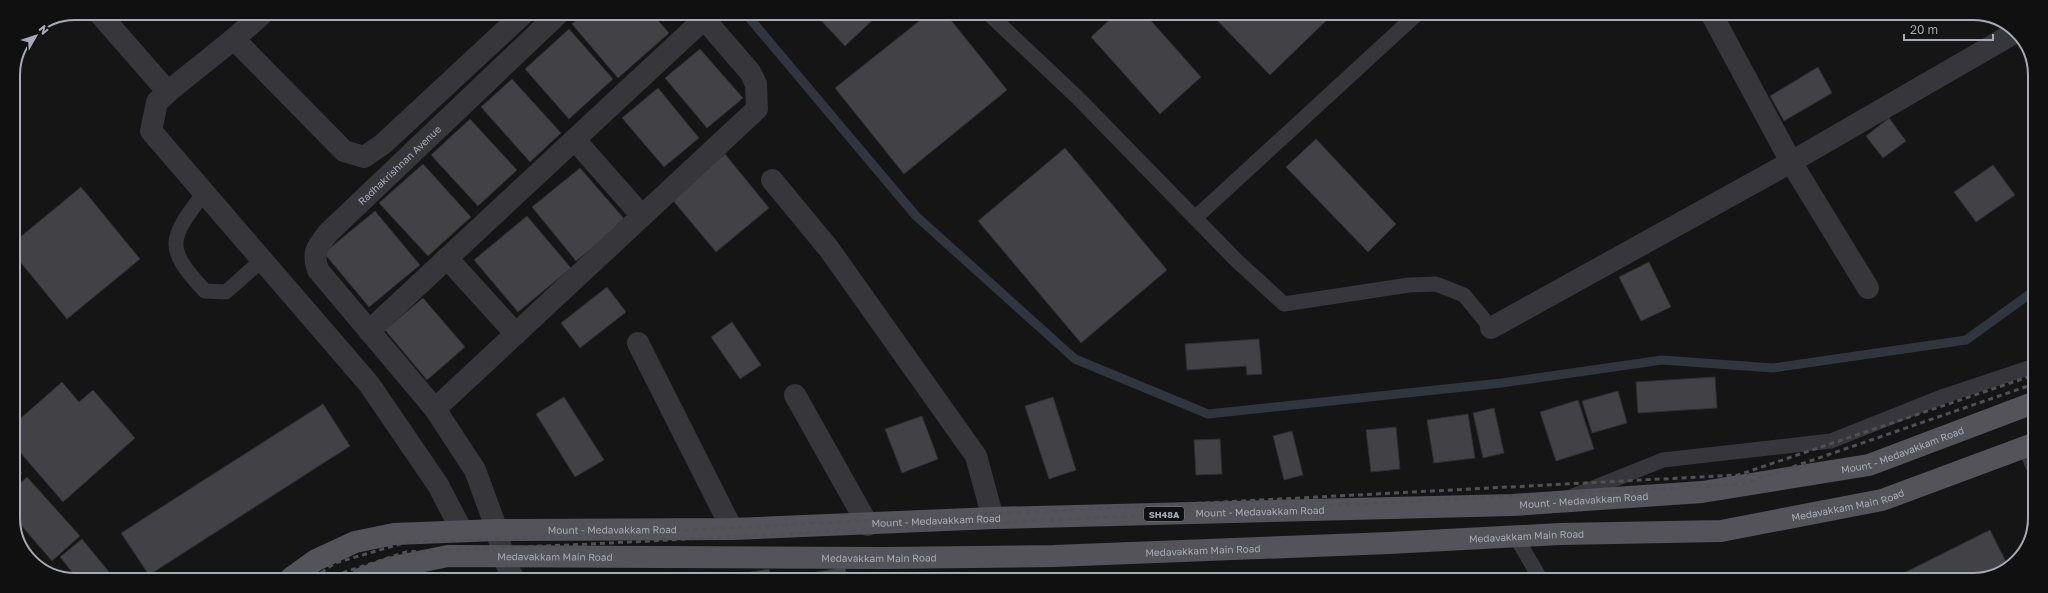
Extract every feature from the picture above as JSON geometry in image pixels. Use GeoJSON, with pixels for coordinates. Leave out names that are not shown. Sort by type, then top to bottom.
{"type":"FeatureCollection","features":[{"type":"Feature","properties":{"kind":"main road","name":"Mount - Medavakkam Road"},"geometry":{"type":"LineString","coordinates":[[298,573],[316,560],[355,542],[394,534],[496,530],[732,529],[868,525],[993,518],[1513,505],[1702,492],[1869,465],[2028,405]]}},
{"type":"Feature","properties":{"kind":"main road","name":"Medavakkam Main Road"},"geometry":{"type":"LineString","coordinates":[[376,573],[389,568],[448,556],[885,558],[1054,556],[1516,537],[1721,531],[1882,500],[2028,454]]}},
{"type":"Feature","properties":{"kind":"street"},"geometry":{"type":"LineString","coordinates":[[105,20],[168,92]]}},
{"type":"Feature","properties":{"kind":"street"},"geometry":{"type":"LineString","coordinates":[[256,20],[235,40],[199,66],[157,102],[151,131],[368,384],[438,485],[462,531]]}},
{"type":"Feature","properties":{"kind":"street"},"geometry":{"type":"LineString","coordinates":[[235,40],[344,151],[364,157],[383,144],[517,20]]}},
{"type":"Feature","properties":{"kind":"street","name":"Radhakrishnan Avenue"},"geometry":{"type":"LineString","coordinates":[[511,573],[503,557],[496,530],[475,470],[435,409],[318,270],[314,259],[317,247],[328,233],[552,20]]}},
{"type":"Feature","properties":{"kind":"street"},"geometry":{"type":"LineString","coordinates":[[369,331],[575,140],[698,20]]}},
{"type":"Feature","properties":{"kind":"street"},"geometry":{"type":"LineString","coordinates":[[435,409],[757,109],[756,84],[750,72],[705,20]]}},
{"type":"Feature","properties":{"kind":"street"},"geometry":{"type":"LineString","coordinates":[[1715,20],[1791,162],[1868,288]]}},
{"type":"Feature","properties":{"kind":"street"},"geometry":{"type":"LineString","coordinates":[[1491,328],[1791,162],[2011,35]]}},
{"type":"Feature","properties":{"kind":"street"},"geometry":{"type":"LineString","coordinates":[[575,140],[642,216]]}},
{"type":"Feature","properties":{"kind":"street"},"geometry":{"type":"LineString","coordinates":[[772,180],[829,249],[976,456],[993,518]]}},
{"type":"Feature","properties":{"kind":"street"},"geometry":{"type":"LineString","coordinates":[[447,258],[516,334]]}},
{"type":"Feature","properties":{"kind":"street"},"geometry":{"type":"LineString","coordinates":[[638,343],[732,529]]}},
{"type":"Feature","properties":{"kind":"street"},"geometry":{"type":"LineString","coordinates":[[795,395],[868,525]]}},
{"type":"Feature","properties":{"kind":"lane"},"geometry":{"type":"LineString","coordinates":[[995,20],[1077,97],[1236,260],[1284,304],[1409,285],[1436,284],[1464,295],[1491,328]]}},
{"type":"Feature","properties":{"kind":"lane"},"geometry":{"type":"LineString","coordinates":[[1195,218],[1410,20]]}},
{"type":"Feature","properties":{"kind":"lane"},"geometry":{"type":"LineString","coordinates":[[204,193],[176,234],[176,253],[188,274],[205,291],[226,292],[262,260]]}},
{"type":"Feature","properties":{"kind":"lane"},"geometry":{"type":"LineString","coordinates":[[1557,502],[1663,460],[1831,441],[1944,396],[2028,368]]}},
{"type":"Feature","properties":{"kind":"lane"},"geometry":{"type":"LineString","coordinates":[[1516,537],[1537,573]]}},
{"type":"Feature","properties":{"kind":"building"},"geometry":{"type":"Polygon","coordinates":[[[577,20],[657,20],[669,33],[618,78],[572,24],[577,20]]]}},
{"type":"Feature","properties":{"kind":"building"},"geometry":{"type":"Polygon","coordinates":[[[821,20],[873,20],[845,46],[821,20]]]}},
{"type":"Feature","properties":{"kind":"building"},"geometry":{"type":"Polygon","coordinates":[[[920,20],[951,20],[1007,90],[904,174],[835,88],[920,20]]]}},
{"type":"Feature","properties":{"kind":"building"},"geometry":{"type":"Polygon","coordinates":[[[1109,20],[1150,20],[1201,77],[1160,114],[1091,37],[1109,20]]]}},
{"type":"Feature","properties":{"kind":"building"},"geometry":{"type":"Polygon","coordinates":[[[1217,20],[1327,20],[1270,75],[1217,20]]]}},
{"type":"Feature","properties":{"kind":"building"},"geometry":{"type":"Polygon","coordinates":[[[569,29],[613,79],[569,119],[525,69],[569,29]]]}},
{"type":"Feature","properties":{"kind":"building"},"geometry":{"type":"Polygon","coordinates":[[[700,49],[743,98],[707,128],[665,78],[700,49]]]}},
{"type":"Feature","properties":{"kind":"building"},"geometry":{"type":"Polygon","coordinates":[[[1818,67],[1832,93],[1784,121],[1770,96],[1818,67]]]}},
{"type":"Feature","properties":{"kind":"building"},"geometry":{"type":"Polygon","coordinates":[[[512,79],[561,133],[530,162],[481,107],[512,79]]]}},
{"type":"Feature","properties":{"kind":"building"},"geometry":{"type":"Polygon","coordinates":[[[658,88],[699,138],[664,167],[622,118],[658,88]]]}},
{"type":"Feature","properties":{"kind":"building"},"geometry":{"type":"Polygon","coordinates":[[[1889,118],[1906,141],[1883,158],[1866,136],[1889,118]]]}},
{"type":"Feature","properties":{"kind":"building"},"geometry":{"type":"Polygon","coordinates":[[[470,119],[517,170],[478,206],[431,155],[470,119]]]}},
{"type":"Feature","properties":{"kind":"building"},"geometry":{"type":"Polygon","coordinates":[[[1316,139],[1396,224],[1368,252],[1286,167],[1316,139]]]}},
{"type":"Feature","properties":{"kind":"building"},"geometry":{"type":"Polygon","coordinates":[[[1065,148],[1167,270],[1081,343],[978,221],[1065,148]]]}},
{"type":"Feature","properties":{"kind":"building"},"geometry":{"type":"Polygon","coordinates":[[[725,154],[769,208],[716,252],[671,198],[725,154]]]}},
{"type":"Feature","properties":{"kind":"building"},"geometry":{"type":"Polygon","coordinates":[[[423,164],[471,217],[428,256],[379,203],[423,164]]]}},
{"type":"Feature","properties":{"kind":"building"},"geometry":{"type":"Polygon","coordinates":[[[1993,165],[2015,195],[1976,222],[1954,192],[1993,165]]]}},
{"type":"Feature","properties":{"kind":"building"},"geometry":{"type":"Polygon","coordinates":[[[580,168],[626,221],[576,261],[532,207],[580,168]]]}},
{"type":"Feature","properties":{"kind":"building"},"geometry":{"type":"Polygon","coordinates":[[[81,187],[140,259],[67,319],[20,262],[20,237],[81,187]]]}},
{"type":"Feature","properties":{"kind":"building"},"geometry":{"type":"Polygon","coordinates":[[[375,211],[420,265],[369,307],[324,253],[375,211]]]}},
{"type":"Feature","properties":{"kind":"building"},"geometry":{"type":"Polygon","coordinates":[[[527,216],[571,268],[518,312],[474,260],[527,216]]]}},
{"type":"Feature","properties":{"kind":"building"},"geometry":{"type":"Polygon","coordinates":[[[1649,262],[1671,307],[1641,321],[1619,277],[1649,262]]]}},
{"type":"Feature","properties":{"kind":"building"},"geometry":{"type":"Polygon","coordinates":[[[607,287],[626,312],[580,348],[561,323],[607,287]]]}},
{"type":"Feature","properties":{"kind":"building"},"geometry":{"type":"Polygon","coordinates":[[[423,298],[465,347],[427,380],[385,330],[423,298]]]}},
{"type":"Feature","properties":{"kind":"building"},"geometry":{"type":"Polygon","coordinates":[[[732,322],[761,365],[740,379],[711,337],[732,322]]]}},
{"type":"Feature","properties":{"kind":"building"},"geometry":{"type":"Polygon","coordinates":[[[1259,339],[1262,374],[1247,375],[1246,366],[1187,370],[1185,344],[1259,339]]]}},
{"type":"Feature","properties":{"kind":"building"},"geometry":{"type":"Polygon","coordinates":[[[1715,377],[1717,408],[1638,413],[1636,382],[1715,377]]]}},
{"type":"Feature","properties":{"kind":"building"},"geometry":{"type":"Polygon","coordinates":[[[62,382],[79,402],[93,390],[135,438],[63,502],[20,452],[20,419],[62,382]]]}},
{"type":"Feature","properties":{"kind":"building"},"geometry":{"type":"Polygon","coordinates":[[[1618,391],[1627,423],[1592,433],[1582,401],[1618,391]]]}},
{"type":"Feature","properties":{"kind":"building"},"geometry":{"type":"Polygon","coordinates":[[[564,397],[604,460],[575,477],[536,414],[564,397]]]}},
{"type":"Feature","properties":{"kind":"building"},"geometry":{"type":"Polygon","coordinates":[[[1053,397],[1076,470],[1049,479],[1025,406],[1053,397]]]}},
{"type":"Feature","properties":{"kind":"building"},"geometry":{"type":"Polygon","coordinates":[[[1578,400],[1594,449],[1556,461],[1540,412],[1578,400]]]}},
{"type":"Feature","properties":{"kind":"building"},"geometry":{"type":"Polygon","coordinates":[[[323,404],[350,446],[152,573],[148,573],[121,533],[323,404]]]}},
{"type":"Feature","properties":{"kind":"building"},"geometry":{"type":"Polygon","coordinates":[[[1494,408],[1504,453],[1483,458],[1473,413],[1494,408]]]}},
{"type":"Feature","properties":{"kind":"building"},"geometry":{"type":"Polygon","coordinates":[[[1468,414],[1475,458],[1434,463],[1427,420],[1468,414]]]}},
{"type":"Feature","properties":{"kind":"building"},"geometry":{"type":"Polygon","coordinates":[[[922,416],[938,459],[902,473],[885,429],[922,416]]]}},
{"type":"Feature","properties":{"kind":"building"},"geometry":{"type":"Polygon","coordinates":[[[1396,427],[1400,469],[1371,472],[1366,430],[1396,427]]]}},
{"type":"Feature","properties":{"kind":"building"},"geometry":{"type":"Polygon","coordinates":[[[1292,431],[1303,475],[1284,480],[1273,436],[1292,431]]]}},
{"type":"Feature","properties":{"kind":"building"},"geometry":{"type":"Polygon","coordinates":[[[1220,439],[1222,474],[1196,475],[1194,440],[1220,439]]]}},
{"type":"Feature","properties":{"kind":"building"},"geometry":{"type":"Polygon","coordinates":[[[27,477],[80,536],[52,561],[21,525],[20,484],[27,477]]]}},
{"type":"Feature","properties":{"kind":"building"},"geometry":{"type":"Polygon","coordinates":[[[1990,530],[2006,562],[2000,566],[1980,573],[1904,573],[1990,530]]]}},
{"type":"Feature","properties":{"kind":"building"},"geometry":{"type":"Polygon","coordinates":[[[82,539],[110,573],[73,573],[60,557],[82,539]]]}},
{"type":"Feature","properties":{"kind":"building"},"geometry":{"type":"Polygon","coordinates":[[[845,567],[846,573],[817,573],[845,567]]]}},
{"type":"Feature","properties":{"kind":"building"},"geometry":{"type":"Polygon","coordinates":[[[769,569],[770,573],[746,573],[769,569]]]}},
{"type":"Feature","properties":{"kind":"waterway"},"geometry":{"type":"LineString","coordinates":[[751,20],[916,216],[1075,359],[1208,414],[1502,383],[1662,360],[1773,368],[1966,340],[2028,295]]}},
{"type":"Feature","properties":{"kind":"railway"},"geometry":{"type":"LineString","coordinates":[[321,573],[335,563],[407,542],[592,535],[1738,475],[2028,377]]}},
{"type":"Feature","properties":{"kind":"railway"},"geometry":{"type":"LineString","coordinates":[[343,573],[406,552],[591,544],[1743,484],[2028,386]]}}]}
